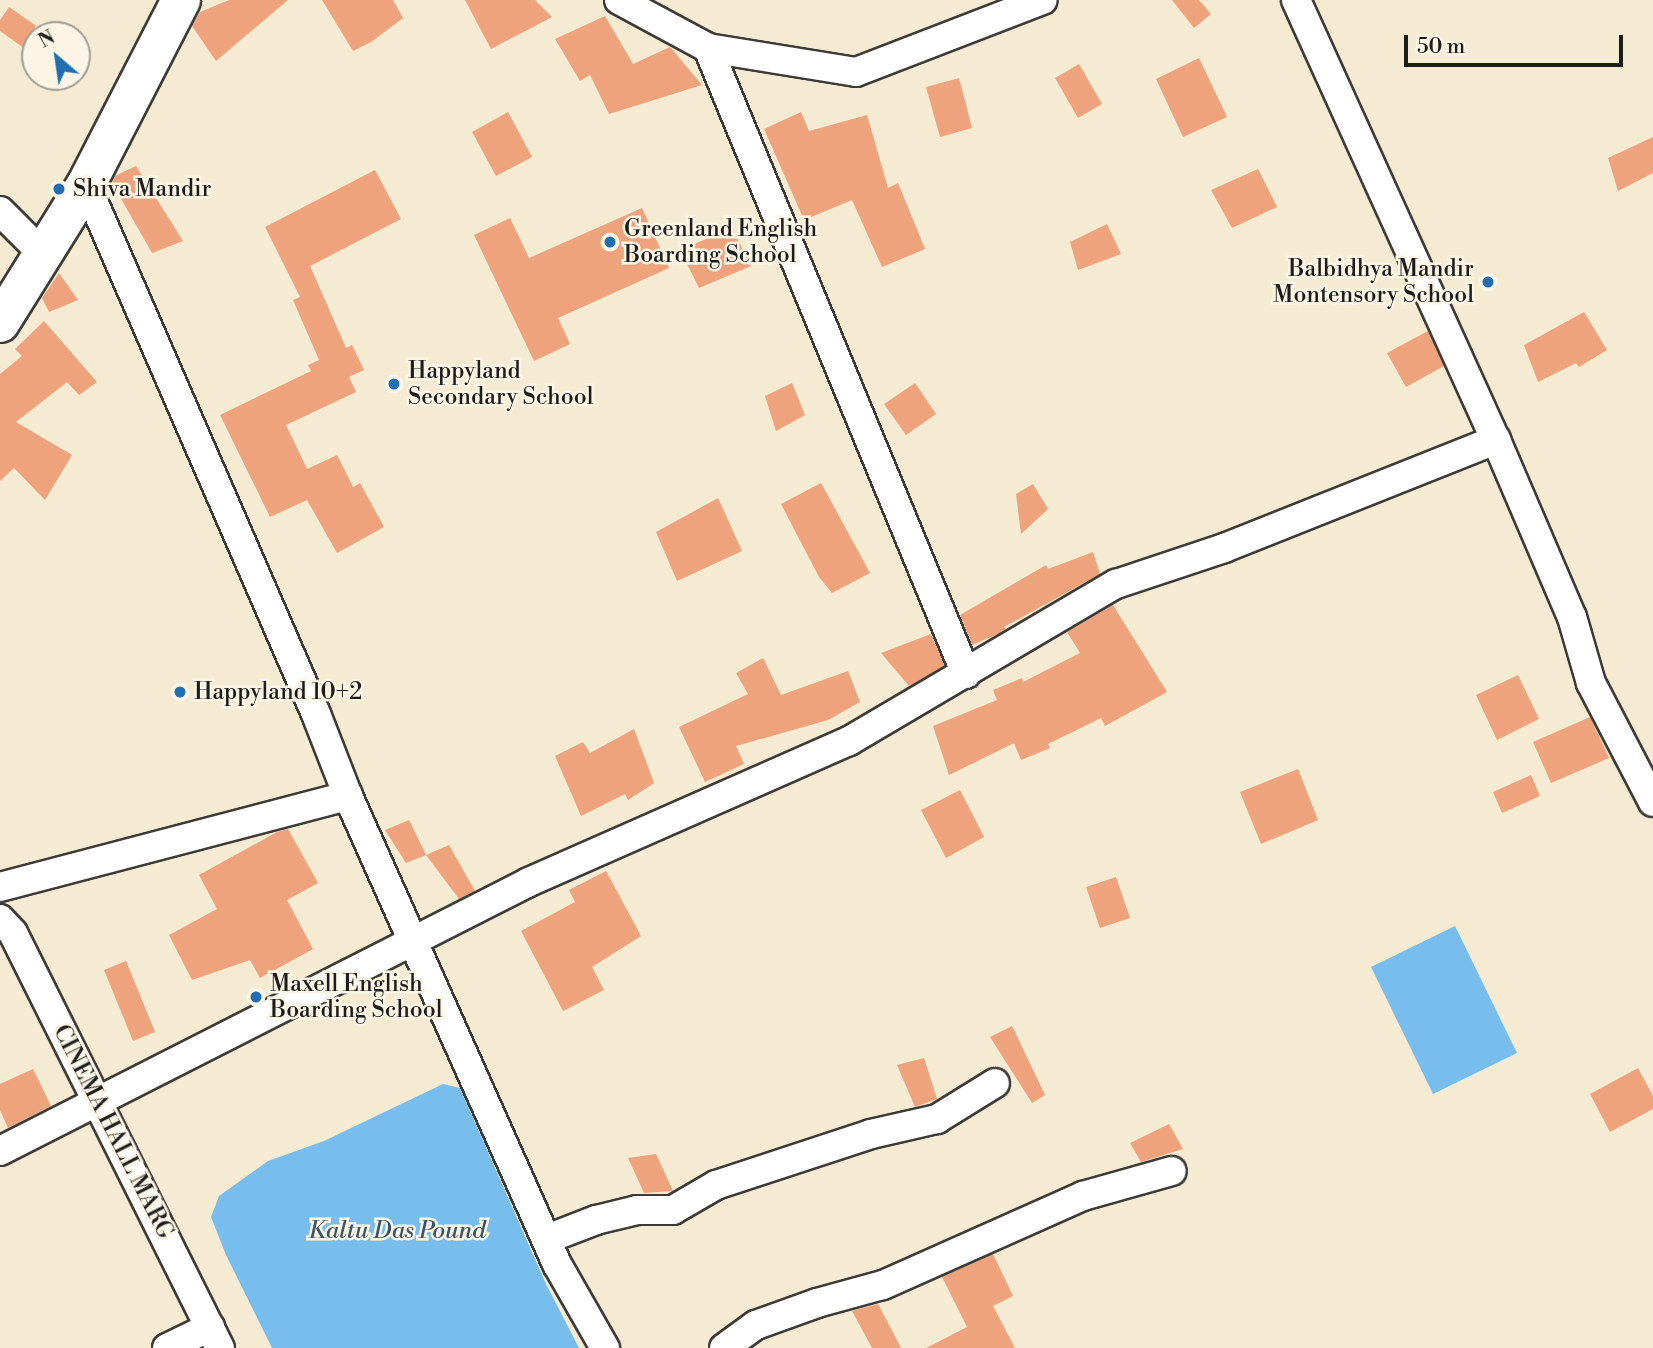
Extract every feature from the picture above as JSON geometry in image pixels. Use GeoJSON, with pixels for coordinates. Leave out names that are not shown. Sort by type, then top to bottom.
{"type":"FeatureCollection","features":[{"type":"Feature","properties":{"kind":"main road"},"geometry":{"type":"LineString","coordinates":[[0,323],[86,185],[181,0]]}},
{"type":"Feature","properties":{"kind":"street"},"geometry":{"type":"LineString","coordinates":[[619,0],[708,48],[856,72],[1043,0]]}},
{"type":"Feature","properties":{"kind":"street"},"geometry":{"type":"LineString","coordinates":[[1296,0],[1496,439],[1572,617],[1591,683],[1653,802]]}},
{"type":"Feature","properties":{"kind":"street"},"geometry":{"type":"LineString","coordinates":[[708,48],[965,674]]}},
{"type":"Feature","properties":{"kind":"street"},"geometry":{"type":"LineString","coordinates":[[86,185],[316,714],[348,796],[547,1239],[604,1348]]}},
{"type":"Feature","properties":{"kind":"street"},"geometry":{"type":"LineString","coordinates":[[0,211],[43,254]]}},
{"type":"Feature","properties":{"kind":"street"},"geometry":{"type":"LineString","coordinates":[[0,1151],[528,882],[849,741],[1116,584],[1224,548],[1496,439]]}},
{"type":"Feature","properties":{"kind":"street"},"geometry":{"type":"LineString","coordinates":[[0,887],[348,796]]}},
{"type":"Feature","properties":{"kind":"street","name":"CINEMA HALL MARG"},"geometry":{"type":"LineString","coordinates":[[0,919],[13,933],[215,1338]]}},
{"type":"Feature","properties":{"kind":"street"},"geometry":{"type":"LineString","coordinates":[[547,1239],[596,1220],[637,1210],[673,1210],[716,1185],[871,1134],[937,1119],[995,1083]]}},
{"type":"Feature","properties":{"kind":"street"},"geometry":{"type":"LineString","coordinates":[[724,1348],[756,1325],[817,1303],[883,1285],[1083,1196],[1172,1171]]}},
{"type":"Feature","properties":{"kind":"street"},"geometry":{"type":"LineString","coordinates":[[167,1348],[215,1338]]}},
{"type":"Feature","properties":{"kind":"water"},"geometry":{"type":"Polygon","coordinates":[[[1455,926],[1517,1053],[1433,1094],[1371,967],[1455,926]]]}},
{"type":"Feature","properties":{"kind":"water","name":"Kaltu Das Pound"},"geometry":{"type":"Polygon","coordinates":[[[443,1084],[460,1088],[546,1284],[579,1348],[272,1348],[226,1255],[211,1217],[219,1196],[268,1161],[324,1141],[443,1084]]]}},
{"type":"Feature","properties":{"kind":"building"},"geometry":{"type":"Polygon","coordinates":[[[229,0],[288,0],[216,61],[192,26],[200,12],[229,0]]]}},
{"type":"Feature","properties":{"kind":"building"},"geometry":{"type":"Polygon","coordinates":[[[322,0],[393,0],[403,18],[371,42],[353,51],[322,0]]]}},
{"type":"Feature","properties":{"kind":"building"},"geometry":{"type":"Polygon","coordinates":[[[465,0],[535,0],[552,17],[491,49],[465,0]]]}},
{"type":"Feature","properties":{"kind":"building"},"geometry":{"type":"Polygon","coordinates":[[[1172,0],[1199,0],[1211,14],[1194,28],[1172,0]]]}},
{"type":"Feature","properties":{"kind":"building"},"geometry":{"type":"Polygon","coordinates":[[[9,7],[29,21],[21,21],[21,46],[0,31],[0,20],[9,7]]]}},
{"type":"Feature","properties":{"kind":"building"},"geometry":{"type":"Polygon","coordinates":[[[605,16],[633,64],[670,47],[702,85],[609,114],[590,75],[580,81],[555,39],[605,16]]]}},
{"type":"Feature","properties":{"kind":"building"},"geometry":{"type":"Polygon","coordinates":[[[1199,58],[1227,117],[1183,137],[1156,79],[1199,58]]]}},
{"type":"Feature","properties":{"kind":"building"},"geometry":{"type":"Polygon","coordinates":[[[1079,64],[1102,104],[1078,118],[1055,78],[1079,64]]]}},
{"type":"Feature","properties":{"kind":"building"},"geometry":{"type":"Polygon","coordinates":[[[959,78],[972,128],[940,137],[926,87],[959,78]]]}},
{"type":"Feature","properties":{"kind":"building"},"geometry":{"type":"Polygon","coordinates":[[[508,112],[532,157],[496,176],[472,132],[508,112]]]}},
{"type":"Feature","properties":{"kind":"building"},"geometry":{"type":"Polygon","coordinates":[[[801,112],[809,131],[867,115],[888,188],[898,183],[925,249],[882,267],[852,200],[804,220],[764,129],[801,112]]]}},
{"type":"Feature","properties":{"kind":"building"},"geometry":{"type":"Polygon","coordinates":[[[1653,137],[1653,173],[1618,191],[1608,158],[1653,137]]]}},
{"type":"Feature","properties":{"kind":"building"},"geometry":{"type":"Polygon","coordinates":[[[136,166],[183,241],[152,253],[112,183],[115,176],[136,166]]]}},
{"type":"Feature","properties":{"kind":"building"},"geometry":{"type":"Polygon","coordinates":[[[1258,169],[1277,207],[1232,228],[1211,190],[1258,169]]]}},
{"type":"Feature","properties":{"kind":"building"},"geometry":{"type":"Polygon","coordinates":[[[375,170],[401,219],[310,266],[346,348],[352,345],[364,370],[349,377],[356,392],[286,425],[307,469],[337,455],[353,487],[360,483],[384,527],[337,553],[307,500],[270,517],[220,415],[311,371],[308,365],[319,360],[293,300],[300,297],[265,227],[375,170]]]}},
{"type":"Feature","properties":{"kind":"building"},"geometry":{"type":"Polygon","coordinates":[[[642,208],[669,268],[558,318],[570,344],[534,361],[474,235],[510,218],[529,258],[642,208]]]}},
{"type":"Feature","properties":{"kind":"building"},"geometry":{"type":"Polygon","coordinates":[[[1107,224],[1121,254],[1078,270],[1070,242],[1107,224]]]}},
{"type":"Feature","properties":{"kind":"building"},"geometry":{"type":"Polygon","coordinates":[[[732,228],[751,266],[699,288],[680,250],[732,228]]]}},
{"type":"Feature","properties":{"kind":"building"},"geometry":{"type":"Polygon","coordinates":[[[59,273],[78,300],[49,312],[42,298],[59,273]]]}},
{"type":"Feature","properties":{"kind":"building"},"geometry":{"type":"Polygon","coordinates":[[[1584,312],[1607,350],[1579,367],[1576,363],[1538,382],[1524,345],[1584,312]]]}},
{"type":"Feature","properties":{"kind":"building"},"geometry":{"type":"Polygon","coordinates":[[[44,321],[97,382],[79,395],[67,382],[16,422],[72,455],[45,500],[14,468],[0,481],[0,374],[22,356],[15,349],[44,321]]]}},
{"type":"Feature","properties":{"kind":"building"},"geometry":{"type":"Polygon","coordinates":[[[1428,331],[1444,366],[1406,387],[1387,353],[1428,331]]]}},
{"type":"Feature","properties":{"kind":"building"},"geometry":{"type":"Polygon","coordinates":[[[792,383],[805,415],[776,431],[765,396],[792,383]]]}},
{"type":"Feature","properties":{"kind":"building"},"geometry":{"type":"Polygon","coordinates":[[[915,383],[936,414],[906,435],[884,404],[915,383]]]}},
{"type":"Feature","properties":{"kind":"building"},"geometry":{"type":"Polygon","coordinates":[[[821,483],[870,573],[832,593],[819,577],[781,504],[821,483]]]}},
{"type":"Feature","properties":{"kind":"building"},"geometry":{"type":"Polygon","coordinates":[[[1033,484],[1048,509],[1021,534],[1016,494],[1033,484]]]}},
{"type":"Feature","properties":{"kind":"building"},"geometry":{"type":"Polygon","coordinates":[[[718,498],[742,551],[677,581],[656,532],[718,498]]]}},
{"type":"Feature","properties":{"kind":"building"},"geometry":{"type":"Polygon","coordinates":[[[1093,552],[1100,574],[1004,627],[1006,629],[1000,633],[972,645],[960,615],[1046,565],[1048,569],[1093,552]]]}},
{"type":"Feature","properties":{"kind":"building"},"geometry":{"type":"Polygon","coordinates":[[[1113,605],[1167,692],[1105,726],[1101,718],[1048,744],[1050,748],[1021,760],[1014,743],[949,775],[933,726],[997,700],[993,690],[1022,678],[1023,682],[1080,653],[1067,632],[1113,605]]]}},
{"type":"Feature","properties":{"kind":"building"},"geometry":{"type":"Polygon","coordinates":[[[931,634],[945,666],[909,686],[881,653],[931,634]]]}},
{"type":"Feature","properties":{"kind":"building"},"geometry":{"type":"Polygon","coordinates":[[[763,658],[781,695],[848,671],[860,702],[828,720],[736,746],[744,764],[705,782],[679,727],[748,694],[736,673],[763,658]]]}},
{"type":"Feature","properties":{"kind":"building"},"geometry":{"type":"Polygon","coordinates":[[[1518,675],[1539,719],[1497,740],[1476,695],[1518,675]]]}},
{"type":"Feature","properties":{"kind":"building"},"geometry":{"type":"Polygon","coordinates":[[[1590,717],[1609,758],[1551,783],[1533,742],[1590,717]]]}},
{"type":"Feature","properties":{"kind":"building"},"geometry":{"type":"Polygon","coordinates":[[[634,729],[654,783],[628,800],[625,794],[581,816],[555,756],[583,742],[590,753],[634,729]]]}},
{"type":"Feature","properties":{"kind":"building"},"geometry":{"type":"Polygon","coordinates":[[[1298,769],[1318,820],[1261,844],[1240,792],[1298,769]]]}},
{"type":"Feature","properties":{"kind":"building"},"geometry":{"type":"Polygon","coordinates":[[[1531,775],[1540,796],[1502,813],[1493,792],[1531,775]]]}},
{"type":"Feature","properties":{"kind":"building"},"geometry":{"type":"Polygon","coordinates":[[[960,790],[984,837],[946,858],[921,810],[960,790]]]}},
{"type":"Feature","properties":{"kind":"building"},"geometry":{"type":"Polygon","coordinates":[[[409,820],[426,855],[406,863],[385,830],[409,820]]]}},
{"type":"Feature","properties":{"kind":"building"},"geometry":{"type":"Polygon","coordinates":[[[288,829],[318,883],[287,900],[313,949],[260,978],[250,960],[192,980],[169,935],[217,909],[199,875],[277,832],[288,829]]]}},
{"type":"Feature","properties":{"kind":"building"},"geometry":{"type":"Polygon","coordinates":[[[449,845],[475,891],[459,899],[426,855],[449,845]]]}},
{"type":"Feature","properties":{"kind":"building"},"geometry":{"type":"Polygon","coordinates":[[[606,871],[641,936],[592,967],[604,990],[563,1011],[521,931],[575,902],[569,890],[606,871]]]}},
{"type":"Feature","properties":{"kind":"building"},"geometry":{"type":"Polygon","coordinates":[[[1116,877],[1130,918],[1100,928],[1086,887],[1116,877]]]}},
{"type":"Feature","properties":{"kind":"building"},"geometry":{"type":"Polygon","coordinates":[[[126,961],[155,1032],[133,1041],[104,970],[126,961]]]}},
{"type":"Feature","properties":{"kind":"building"},"geometry":{"type":"Polygon","coordinates":[[[1012,1026],[1045,1095],[1032,1103],[990,1037],[1012,1026]]]}},
{"type":"Feature","properties":{"kind":"building"},"geometry":{"type":"Polygon","coordinates":[[[924,1058],[937,1099],[915,1107],[897,1065],[924,1058]]]}},
{"type":"Feature","properties":{"kind":"building"},"geometry":{"type":"Polygon","coordinates":[[[1638,1068],[1653,1096],[1653,1109],[1610,1132],[1590,1094],[1638,1068]]]}},
{"type":"Feature","properties":{"kind":"building"},"geometry":{"type":"Polygon","coordinates":[[[33,1069],[51,1106],[8,1128],[0,1110],[0,1084],[33,1069]]]}},
{"type":"Feature","properties":{"kind":"building"},"geometry":{"type":"Polygon","coordinates":[[[1169,1124],[1183,1149],[1141,1162],[1130,1143],[1169,1124]]]}},
{"type":"Feature","properties":{"kind":"building"},"geometry":{"type":"Polygon","coordinates":[[[656,1154],[673,1191],[644,1193],[628,1158],[656,1154]]]}},
{"type":"Feature","properties":{"kind":"building"},"geometry":{"type":"Polygon","coordinates":[[[993,1254],[1013,1296],[993,1306],[1015,1348],[926,1348],[967,1327],[942,1277],[993,1254]]]}},
{"type":"Feature","properties":{"kind":"building"},"geometry":{"type":"Polygon","coordinates":[[[878,1304],[901,1348],[872,1348],[852,1311],[878,1304]]]}},
{"type":"Feature","properties":{"kind":"place","name":"Shiva Mandir"},"geometry":{"type":"Point","coordinates":[59,189]}},
{"type":"Feature","properties":{"kind":"place","name":"Greenland English Boarding School"},"geometry":{"type":"Point","coordinates":[610,242]}},
{"type":"Feature","properties":{"kind":"place","name":"Balbidhya Mandir Montensory School"},"geometry":{"type":"Point","coordinates":[1488,282]}},
{"type":"Feature","properties":{"kind":"place","name":"Happyland Secondary School"},"geometry":{"type":"Point","coordinates":[394,384]}},
{"type":"Feature","properties":{"kind":"place","name":"Happyland 10+2"},"geometry":{"type":"Point","coordinates":[180,692]}},
{"type":"Feature","properties":{"kind":"place","name":"Maxell English Boarding School"},"geometry":{"type":"Point","coordinates":[256,997]}}]}
